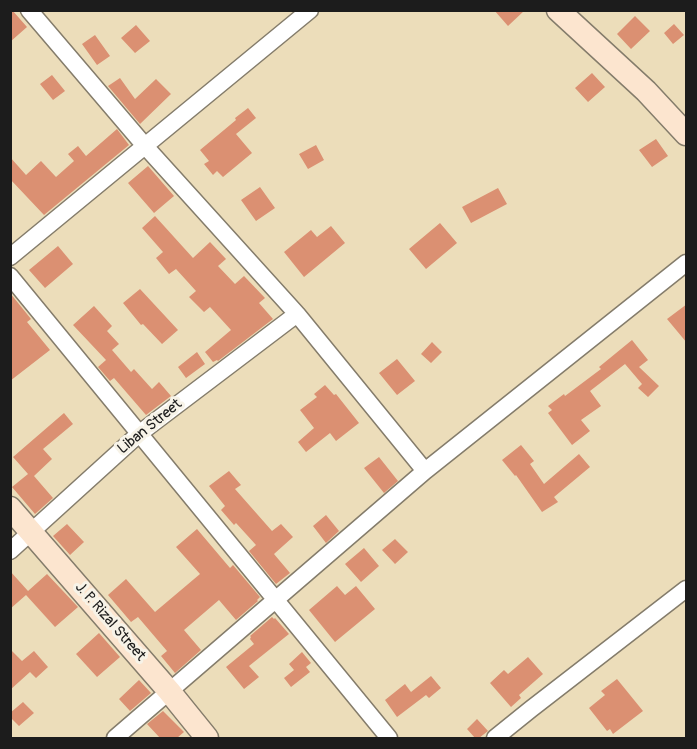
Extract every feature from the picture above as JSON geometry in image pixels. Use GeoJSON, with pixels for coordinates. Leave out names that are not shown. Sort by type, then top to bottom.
{"type":"FeatureCollection","features":[{"type":"Feature","properties":{"kind":"main road"},"geometry":{"type":"LineString","coordinates":[[558,10],[646,91],[687,134]]}},
{"type":"Feature","properties":{"kind":"main road","name":"J. P. Rizal Street"},"geometry":{"type":"LineString","coordinates":[[10,508],[170,691],[207,738]]}},
{"type":"Feature","properties":{"kind":"street"},"geometry":{"type":"LineString","coordinates":[[29,10],[145,146],[297,314],[425,471]]}},
{"type":"Feature","properties":{"kind":"street"},"geometry":{"type":"LineString","coordinates":[[10,257],[310,10]]}},
{"type":"Feature","properties":{"kind":"street"},"geometry":{"type":"LineString","coordinates":[[115,738],[425,471],[687,263]]}},
{"type":"Feature","properties":{"kind":"street"},"geometry":{"type":"LineString","coordinates":[[10,276],[389,738]]}},
{"type":"Feature","properties":{"kind":"street","name":"Liban Street"},"geometry":{"type":"LineString","coordinates":[[10,551],[140,433],[297,314]]}},
{"type":"Feature","properties":{"kind":"street"},"geometry":{"type":"LineString","coordinates":[[495,738],[687,589]]}},
{"type":"Feature","properties":{"kind":"building"},"geometry":{"type":"Polygon","coordinates":[[[10,10],[27,27],[10,42],[10,10]]]}},
{"type":"Feature","properties":{"kind":"building"},"geometry":{"type":"Polygon","coordinates":[[[494,10],[525,10],[508,26],[494,10]]]}},
{"type":"Feature","properties":{"kind":"building"},"geometry":{"type":"Polygon","coordinates":[[[635,16],[650,31],[631,49],[617,34],[635,16]]]}},
{"type":"Feature","properties":{"kind":"building"},"geometry":{"type":"Polygon","coordinates":[[[674,24],[684,35],[673,44],[664,33],[674,24]]]}},
{"type":"Feature","properties":{"kind":"building"},"geometry":{"type":"Polygon","coordinates":[[[136,25],[150,41],[135,53],[121,38],[136,25]]]}},
{"type":"Feature","properties":{"kind":"building"},"geometry":{"type":"Polygon","coordinates":[[[95,35],[110,56],[97,65],[82,44],[95,35]]]}},
{"type":"Feature","properties":{"kind":"building"},"geometry":{"type":"Polygon","coordinates":[[[592,73],[605,87],[588,102],[575,88],[592,73]]]}},
{"type":"Feature","properties":{"kind":"building"},"geometry":{"type":"Polygon","coordinates":[[[52,75],[65,91],[53,100],[40,84],[52,75]]]}},
{"type":"Feature","properties":{"kind":"building"},"geometry":{"type":"Polygon","coordinates":[[[120,78],[135,99],[156,79],[171,94],[140,124],[108,86],[120,78]]]}},
{"type":"Feature","properties":{"kind":"building"},"geometry":{"type":"Polygon","coordinates":[[[248,108],[256,118],[236,134],[252,153],[223,177],[217,171],[213,175],[204,164],[209,161],[200,150],[248,108]]]}},
{"type":"Feature","properties":{"kind":"building"},"geometry":{"type":"Polygon","coordinates":[[[117,129],[129,145],[44,215],[10,179],[10,157],[26,175],[41,161],[56,177],[74,161],[68,154],[78,146],[86,156],[117,129]]]}},
{"type":"Feature","properties":{"kind":"building"},"geometry":{"type":"Polygon","coordinates":[[[656,139],[668,156],[652,167],[639,150],[656,139]]]}},
{"type":"Feature","properties":{"kind":"building"},"geometry":{"type":"Polygon","coordinates":[[[316,145],[324,160],[308,169],[299,154],[316,145]]]}},
{"type":"Feature","properties":{"kind":"building"},"geometry":{"type":"Polygon","coordinates":[[[148,166],[174,196],[154,213],[128,183],[148,166]]]}},
{"type":"Feature","properties":{"kind":"building"},"geometry":{"type":"Polygon","coordinates":[[[260,187],[275,208],[256,221],[241,200],[260,187]]]}},
{"type":"Feature","properties":{"kind":"building"},"geometry":{"type":"Polygon","coordinates":[[[498,188],[507,204],[471,223],[462,207],[498,188]]]}},
{"type":"Feature","properties":{"kind":"building"},"geometry":{"type":"Polygon","coordinates":[[[155,216],[193,258],[210,242],[226,259],[218,266],[235,284],[244,276],[265,298],[259,303],[273,319],[218,361],[213,362],[205,352],[231,330],[210,307],[204,312],[189,297],[196,291],[176,269],[169,274],[156,258],[163,252],[142,228],[155,216]]]}},
{"type":"Feature","properties":{"kind":"building"},"geometry":{"type":"Polygon","coordinates":[[[440,223],[457,243],[426,269],[409,249],[440,223]]]}},
{"type":"Feature","properties":{"kind":"building"},"geometry":{"type":"Polygon","coordinates":[[[331,226],[345,243],[304,277],[284,252],[311,230],[317,237],[331,226]]]}},
{"type":"Feature","properties":{"kind":"building"},"geometry":{"type":"Polygon","coordinates":[[[58,246],[73,264],[45,288],[29,270],[58,246]]]}},
{"type":"Feature","properties":{"kind":"building"},"geometry":{"type":"Polygon","coordinates":[[[140,289],[178,330],[162,344],[143,324],[141,325],[123,303],[140,289]]]}},
{"type":"Feature","properties":{"kind":"building"},"geometry":{"type":"Polygon","coordinates":[[[10,293],[31,319],[27,322],[50,350],[10,381],[10,293]]]}},
{"type":"Feature","properties":{"kind":"building"},"geometry":{"type":"Polygon","coordinates":[[[687,304],[687,343],[667,319],[687,304]]]}},
{"type":"Feature","properties":{"kind":"building"},"geometry":{"type":"Polygon","coordinates":[[[94,306],[112,326],[107,331],[119,344],[112,350],[131,372],[134,369],[152,389],[159,382],[171,396],[146,415],[114,378],[110,381],[98,367],[106,360],[73,325],[94,306]]]}},
{"type":"Feature","properties":{"kind":"building"},"geometry":{"type":"Polygon","coordinates":[[[632,340],[648,360],[639,367],[659,386],[648,397],[638,388],[642,384],[625,364],[590,391],[601,406],[581,420],[590,431],[572,445],[548,413],[552,410],[548,406],[601,369],[599,367],[632,340]]]}},
{"type":"Feature","properties":{"kind":"building"},"geometry":{"type":"Polygon","coordinates":[[[432,342],[442,352],[431,363],[421,354],[432,342]]]}},
{"type":"Feature","properties":{"kind":"building"},"geometry":{"type":"Polygon","coordinates":[[[197,352],[205,364],[186,378],[178,367],[197,352]]]}},
{"type":"Feature","properties":{"kind":"building"},"geometry":{"type":"Polygon","coordinates":[[[397,359],[415,381],[397,395],[379,373],[397,359]]]}},
{"type":"Feature","properties":{"kind":"building"},"geometry":{"type":"Polygon","coordinates":[[[325,385],[334,395],[336,394],[359,423],[336,441],[330,433],[306,452],[298,442],[314,428],[300,410],[317,397],[314,394],[325,385]]]}},
{"type":"Feature","properties":{"kind":"building"},"geometry":{"type":"Polygon","coordinates":[[[64,413],[73,424],[43,449],[52,459],[34,476],[53,498],[35,514],[12,487],[28,474],[13,457],[64,413]]]}},
{"type":"Feature","properties":{"kind":"building"},"geometry":{"type":"Polygon","coordinates":[[[521,445],[534,461],[530,464],[544,484],[579,454],[590,467],[554,497],[558,502],[542,512],[516,475],[502,460],[521,445]]]}},
{"type":"Feature","properties":{"kind":"building"},"geometry":{"type":"Polygon","coordinates":[[[379,457],[398,481],[384,493],[364,468],[379,457]]]}},
{"type":"Feature","properties":{"kind":"building"},"geometry":{"type":"Polygon","coordinates":[[[229,471],[241,485],[235,489],[272,531],[281,524],[293,537],[274,554],[290,573],[276,584],[249,551],[256,545],[221,510],[225,506],[209,486],[229,471]]]}},
{"type":"Feature","properties":{"kind":"building"},"geometry":{"type":"Polygon","coordinates":[[[326,515],[339,531],[326,543],[313,526],[326,515]]]}},
{"type":"Feature","properties":{"kind":"building"},"geometry":{"type":"Polygon","coordinates":[[[67,524],[84,542],[70,555],[53,536],[67,524]]]}},
{"type":"Feature","properties":{"kind":"building"},"geometry":{"type":"Polygon","coordinates":[[[197,529],[230,568],[233,565],[260,597],[236,620],[219,600],[184,630],[201,650],[175,673],[161,656],[167,651],[138,617],[131,622],[108,595],[126,579],[155,612],[200,574],[176,547],[197,529]]]}},
{"type":"Feature","properties":{"kind":"building"},"geometry":{"type":"Polygon","coordinates":[[[395,539],[408,552],[395,564],[382,550],[395,539]]]}},
{"type":"Feature","properties":{"kind":"building"},"geometry":{"type":"Polygon","coordinates":[[[364,548],[379,566],[361,582],[345,564],[364,548]]]}},
{"type":"Feature","properties":{"kind":"building"},"geometry":{"type":"Polygon","coordinates":[[[10,571],[28,591],[47,574],[78,607],[55,627],[26,595],[10,609],[10,571]]]}},
{"type":"Feature","properties":{"kind":"building"},"geometry":{"type":"Polygon","coordinates":[[[337,586],[345,595],[356,586],[375,609],[335,642],[309,610],[337,586]]]}},
{"type":"Feature","properties":{"kind":"building"},"geometry":{"type":"Polygon","coordinates":[[[272,617],[289,634],[249,666],[259,677],[244,689],[226,667],[254,644],[250,636],[272,617]]]}},
{"type":"Feature","properties":{"kind":"building"},"geometry":{"type":"Polygon","coordinates":[[[99,633],[120,657],[97,677],[76,654],[99,633]]]}},
{"type":"Feature","properties":{"kind":"building"},"geometry":{"type":"Polygon","coordinates":[[[10,649],[22,661],[34,651],[48,667],[36,678],[30,672],[10,690],[10,649]]]}},
{"type":"Feature","properties":{"kind":"building"},"geometry":{"type":"Polygon","coordinates":[[[302,652],[311,663],[306,667],[310,672],[291,687],[284,678],[294,670],[289,664],[302,652]]]}},
{"type":"Feature","properties":{"kind":"building"},"geometry":{"type":"Polygon","coordinates":[[[528,657],[543,674],[519,695],[521,698],[511,707],[490,683],[504,670],[508,674],[528,657]]]}},
{"type":"Feature","properties":{"kind":"building"},"geometry":{"type":"Polygon","coordinates":[[[431,676],[441,688],[429,698],[426,695],[397,717],[385,700],[405,684],[411,692],[431,676]]]}},
{"type":"Feature","properties":{"kind":"building"},"geometry":{"type":"Polygon","coordinates":[[[617,679],[643,711],[613,734],[610,729],[607,731],[589,708],[605,695],[601,691],[617,679]]]}},
{"type":"Feature","properties":{"kind":"building"},"geometry":{"type":"Polygon","coordinates":[[[139,680],[151,693],[130,711],[119,699],[139,680]]]}},
{"type":"Feature","properties":{"kind":"building"},"geometry":{"type":"Polygon","coordinates":[[[23,702],[34,713],[19,726],[10,717],[10,713],[23,702]]]}},
{"type":"Feature","properties":{"kind":"building"},"geometry":{"type":"Polygon","coordinates":[[[163,711],[184,732],[177,738],[160,738],[147,724],[163,711]]]}},
{"type":"Feature","properties":{"kind":"building"},"geometry":{"type":"Polygon","coordinates":[[[477,719],[488,731],[479,738],[475,738],[467,729],[477,719]]]}}]}
